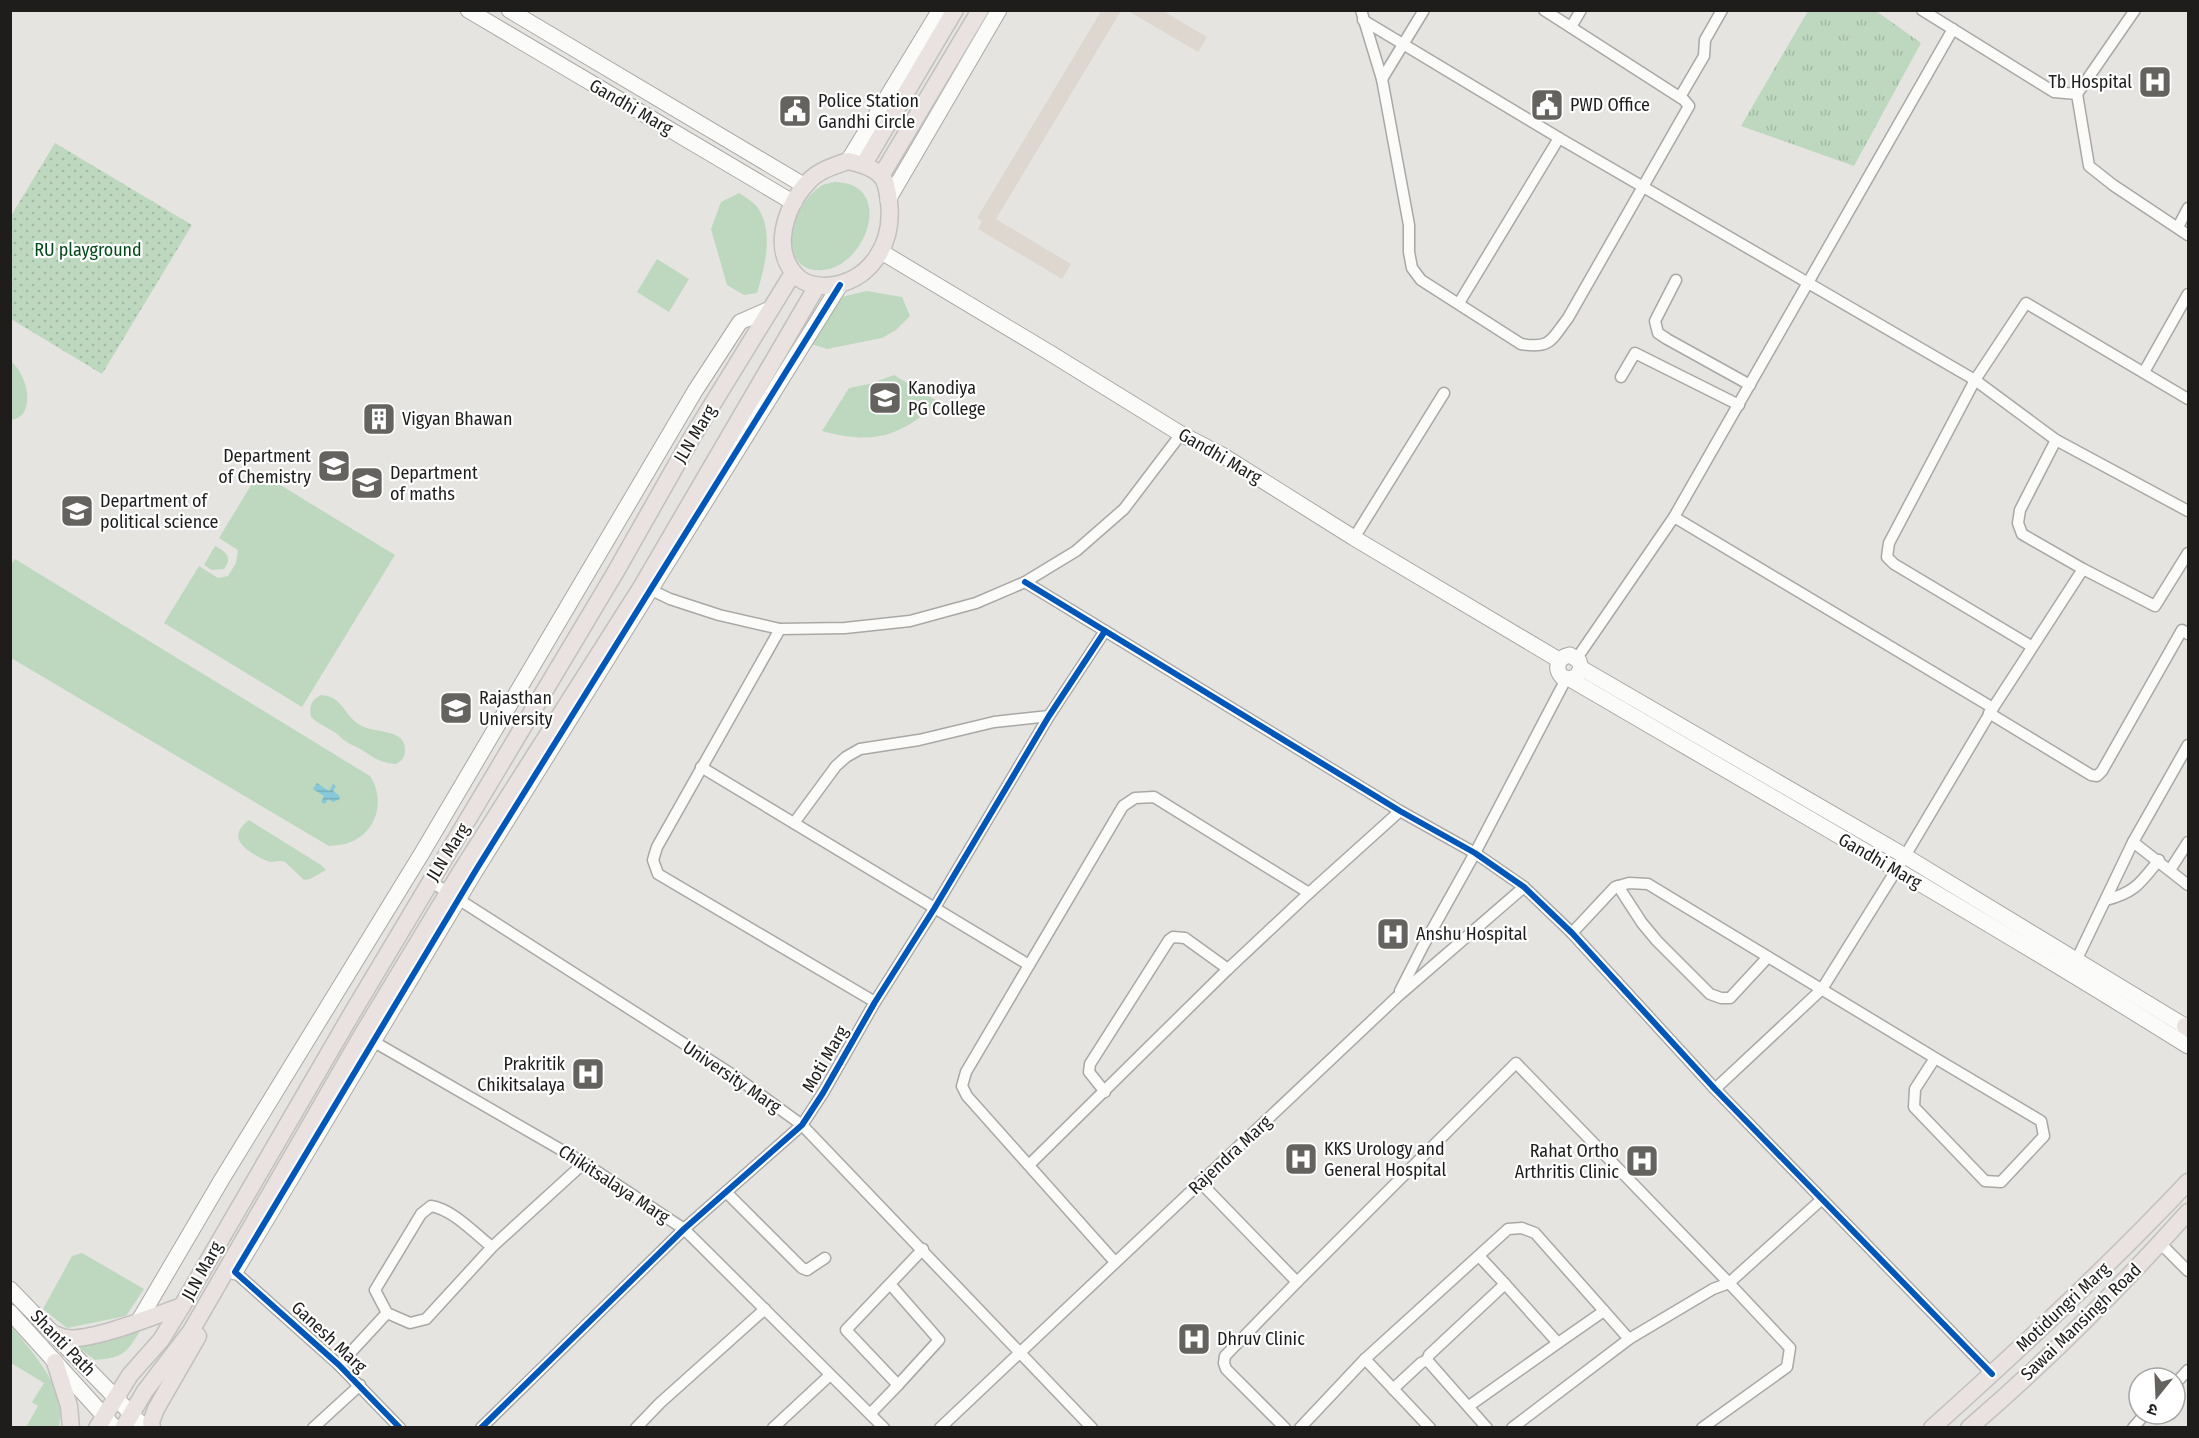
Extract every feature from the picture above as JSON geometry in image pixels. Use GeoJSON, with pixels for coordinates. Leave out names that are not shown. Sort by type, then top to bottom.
{"type":"FeatureCollection","features":[{"type":"Feature","properties":{"kind":"main road","name":"Gandhi Marg"},"geometry":{"type":"LineString","coordinates":[[468,10],[794,203]]}},
{"type":"Feature","properties":{"kind":"main road","name":"Gandhi Marg"},"geometry":{"type":"LineString","coordinates":[[509,10],[805,186]]}},
{"type":"Feature","properties":{"kind":"main road"},"geometry":{"type":"LineString","coordinates":[[856,163],[940,10]]}},
{"type":"Feature","properties":{"kind":"main road"},"geometry":{"type":"LineString","coordinates":[[856,163],[956,10]]}},
{"type":"Feature","properties":{"kind":"main road"},"geometry":{"type":"LineString","coordinates":[[882,176],[980,10]]}},
{"type":"Feature","properties":{"kind":"main road"},"geometry":{"type":"LineString","coordinates":[[888,200],[999,10]]}},
{"type":"Feature","properties":{"kind":"main road"},"geometry":{"type":"LineString","coordinates":[[856,163],[882,176],[890,215],[888,233],[880,251],[867,269],[853,280],[840,285],[817,286],[803,281],[794,273],[784,248],[782,233],[788,213],[794,203],[805,186],[824,170],[856,163]]}},
{"type":"Feature","properties":{"kind":"main road","name":"Gandhi Marg"},"geometry":{"type":"LineString","coordinates":[[880,251],[1560,660],[1570,655],[1573,671],[1896,870],[2073,966],[2188,1046]]}},
{"type":"Feature","properties":{"kind":"main road","name":"JLN Marg"},"geometry":{"type":"LineString","coordinates":[[105,1424],[116,1397],[130,1376],[161,1340],[182,1306],[430,881],[443,863],[609,583],[690,439],[794,273]]}},
{"type":"Feature","properties":{"kind":"main road"},"geometry":{"type":"LineString","coordinates":[[646,588],[840,285]]}},
{"type":"Feature","properties":{"kind":"main road","name":"JLN Marg"},"geometry":{"type":"LineString","coordinates":[[123,1428],[145,1391],[191,1331],[233,1268],[454,895],[646,588],[817,286]]}},
{"type":"Feature","properties":{"kind":"main road"},"geometry":{"type":"LineString","coordinates":[[138,1322],[227,1171],[422,853],[696,391],[740,322],[772,308]]}},
{"type":"Feature","properties":{"kind":"main road"},"geometry":{"type":"LineString","coordinates":[[1573,671],[1905,856],[2073,966],[2187,1027]]}},
{"type":"Feature","properties":{"kind":"main road","name":"Motidungri Marg"},"geometry":{"type":"LineString","coordinates":[[1932,1428],[2132,1242],[2188,1182]]}},
{"type":"Feature","properties":{"kind":"main road","name":"Sawai Mansingh Road"},"geometry":{"type":"LineString","coordinates":[[1969,1428],[2080,1325],[2160,1244],[2188,1212]]}},
{"type":"Feature","properties":{"kind":"main road"},"geometry":{"type":"LineString","coordinates":[[152,1428],[151,1422],[156,1409],[233,1268]]}},
{"type":"Feature","properties":{"kind":"main road","name":"Shanti Path"},"geometry":{"type":"LineString","coordinates":[[10,1288],[145,1428]]}},
{"type":"Feature","properties":{"kind":"main road"},"geometry":{"type":"LineString","coordinates":[[53,1334],[68,1339],[86,1336],[138,1322],[182,1306]]}},
{"type":"Feature","properties":{"kind":"main road"},"geometry":{"type":"LineString","coordinates":[[10,1312],[55,1362],[105,1424]]}},
{"type":"Feature","properties":{"kind":"main road"},"geometry":{"type":"LineString","coordinates":[[55,1362],[69,1406],[71,1428]]}},
{"type":"Feature","properties":{"kind":"street"},"geometry":{"type":"LineString","coordinates":[[1383,79],[1424,10]]}},
{"type":"Feature","properties":{"kind":"street"},"geometry":{"type":"LineString","coordinates":[[1362,15],[1383,79],[1409,225],[1409,252],[1412,268],[1421,280],[1521,344],[1539,347],[1550,341],[1568,318],[1689,106],[1680,97],[1544,10]]}},
{"type":"Feature","properties":{"kind":"street"},"geometry":{"type":"LineString","coordinates":[[1572,27],[1581,10]]}},
{"type":"Feature","properties":{"kind":"street"},"geometry":{"type":"LineString","coordinates":[[1680,97],[1704,56],[1705,39],[1722,10]]}},
{"type":"Feature","properties":{"kind":"street"},"geometry":{"type":"LineString","coordinates":[[1922,10],[2054,92],[2078,94]]}},
{"type":"Feature","properties":{"kind":"street"},"geometry":{"type":"LineString","coordinates":[[2135,10],[2078,94],[2090,166],[2113,185],[2188,234]]}},
{"type":"Feature","properties":{"kind":"street"},"geometry":{"type":"LineString","coordinates":[[1362,15],[1559,138],[1975,380],[2056,440],[2188,511]]}},
{"type":"Feature","properties":{"kind":"street"},"geometry":{"type":"LineString","coordinates":[[1397,997],[1423,945],[1573,671],[1674,516],[1953,29]]}},
{"type":"Feature","properties":{"kind":"street"},"geometry":{"type":"LineString","coordinates":[[1459,303],[1559,138]]}},
{"type":"Feature","properties":{"kind":"street"},"geometry":{"type":"LineString","coordinates":[[2178,227],[2188,208]]}},
{"type":"Feature","properties":{"kind":"street"},"geometry":{"type":"LineString","coordinates":[[1676,280],[1655,321],[1658,333],[1750,385]]}},
{"type":"Feature","properties":{"kind":"street"},"geometry":{"type":"LineString","coordinates":[[2144,372],[2188,294]]}},
{"type":"Feature","properties":{"kind":"street"},"geometry":{"type":"LineString","coordinates":[[2031,646],[1894,564],[1887,557],[1889,543],[1975,380],[2026,303],[2188,399]]}},
{"type":"Feature","properties":{"kind":"street"},"geometry":{"type":"LineString","coordinates":[[1620,377],[1635,353],[1738,405]]}},
{"type":"Feature","properties":{"kind":"street"},"geometry":{"type":"LineString","coordinates":[[1354,538],[1444,393]]}},
{"type":"Feature","properties":{"kind":"street"},"geometry":{"type":"LineString","coordinates":[[646,588],[670,599],[719,615],[780,629],[845,628],[910,621],[976,603],[1025,582],[1076,551],[1124,510],[1181,434]]}},
{"type":"Feature","properties":{"kind":"street"},"geometry":{"type":"LineString","coordinates":[[2056,440],[2020,510],[2018,523],[2022,534],[2155,606],[2188,554]]}},
{"type":"Feature","properties":{"kind":"street"},"geometry":{"type":"LineString","coordinates":[[1674,516],[1991,710],[2091,775],[2097,776],[2102,771],[2182,630],[2188,634]]}},
{"type":"Feature","properties":{"kind":"street"},"geometry":{"type":"LineString","coordinates":[[1715,1089],[1822,989],[1905,856],[1991,710],[2083,569]]}},
{"type":"Feature","properties":{"kind":"street"},"geometry":{"type":"LineString","coordinates":[[1025,582],[1400,811],[1475,853],[1524,887],[1572,933],[1715,1089],[1992,1374]]}},
{"type":"Feature","properties":{"kind":"street"},"geometry":{"type":"LineString","coordinates":[[780,629],[701,767],[652,860],[658,874],[874,1002]]}},
{"type":"Feature","properties":{"kind":"street","name":"Moti Marg"},"geometry":{"type":"LineString","coordinates":[[481,1428],[684,1228],[802,1125],[824,1093],[874,1002],[934,909],[1049,716],[1105,631]]}},
{"type":"Feature","properties":{"kind":"street"},"geometry":{"type":"LineString","coordinates":[[794,823],[836,766],[846,756],[860,749],[920,740],[994,722],[1049,716]]}},
{"type":"Feature","properties":{"kind":"street"},"geometry":{"type":"LineString","coordinates":[[2073,966],[2133,843],[2188,744]]}},
{"type":"Feature","properties":{"kind":"street"},"geometry":{"type":"LineString","coordinates":[[701,767],[1029,965]]}},
{"type":"Feature","properties":{"kind":"street"},"geometry":{"type":"LineString","coordinates":[[1115,1262],[967,1096],[963,1086],[966,1072],[1123,806],[1135,798],[1154,797],[1309,893]]}},
{"type":"Feature","properties":{"kind":"street"},"geometry":{"type":"LineString","coordinates":[[1029,1165],[1228,969],[1400,811]]}},
{"type":"Feature","properties":{"kind":"street"},"geometry":{"type":"LineString","coordinates":[[2170,870],[2188,842]]}},
{"type":"Feature","properties":{"kind":"street"},"geometry":{"type":"LineString","coordinates":[[2133,843],[2159,860],[2188,885]]}},
{"type":"Feature","properties":{"kind":"street"},"geometry":{"type":"LineString","coordinates":[[2106,900],[2122,896],[2136,888],[2159,860]]}},
{"type":"Feature","properties":{"kind":"street","name":"University Marg"},"geometry":{"type":"LineString","coordinates":[[430,881],[735,1077],[802,1125],[1092,1428]]}},
{"type":"Feature","properties":{"kind":"street"},"geometry":{"type":"LineString","coordinates":[[1572,933],[1618,886],[1629,883],[1648,884],[2042,1121],[2044,1136],[2001,1182],[1985,1181],[1914,1107],[1915,1089],[1935,1058]]}},
{"type":"Feature","properties":{"kind":"street"},"geometry":{"type":"LineString","coordinates":[[1618,886],[1642,923],[1657,941],[1710,994],[1730,998],[1768,957]]}},
{"type":"Feature","properties":{"kind":"street","name":"Rajendra Marg"},"geometry":{"type":"LineString","coordinates":[[940,1428],[1397,997],[1524,887]]}},
{"type":"Feature","properties":{"kind":"street"},"geometry":{"type":"LineString","coordinates":[[1105,1092],[1089,1072],[1090,1064],[1169,940],[1173,937],[1185,938],[1228,969]]}},
{"type":"Feature","properties":{"kind":"street","name":"Chikitsalaya Marg"},"geometry":{"type":"LineString","coordinates":[[368,1039],[584,1162],[684,1228],[884,1428]]}},
{"type":"Feature","properties":{"kind":"street"},"geometry":{"type":"LineString","coordinates":[[1285,1428],[1226,1369],[1224,1363],[1228,1351],[1516,1063],[1790,1348],[1787,1367],[1702,1428]]}},
{"type":"Feature","properties":{"kind":"street"},"geometry":{"type":"LineString","coordinates":[[492,1247],[453,1216],[439,1207],[431,1206],[421,1214],[375,1290],[387,1313],[410,1323],[426,1319],[492,1247],[584,1162]]}},
{"type":"Feature","properties":{"kind":"street"},"geometry":{"type":"LineString","coordinates":[[1200,1182],[1297,1282]]}},
{"type":"Feature","properties":{"kind":"street"},"geometry":{"type":"LineString","coordinates":[[726,1191],[802,1268],[807,1270],[825,1258]]}},
{"type":"Feature","properties":{"kind":"street"},"geometry":{"type":"LineString","coordinates":[[1512,1428],[1629,1339],[1713,1289],[1729,1283],[1821,1200]]}},
{"type":"Feature","properties":{"kind":"street"},"geometry":{"type":"LineString","coordinates":[[1300,1428],[1365,1359],[1508,1229],[1522,1228],[1536,1233],[1629,1339]]}},
{"type":"Feature","properties":{"kind":"street"},"geometry":{"type":"LineString","coordinates":[[2160,1244],[2188,1271]]}},
{"type":"Feature","properties":{"kind":"street"},"geometry":{"type":"LineString","coordinates":[[898,1385],[846,1330],[923,1250]]}},
{"type":"Feature","properties":{"kind":"street"},"geometry":{"type":"LineString","coordinates":[[1479,1256],[1558,1343]]}},
{"type":"Feature","properties":{"kind":"street","name":"Ganesh Marg"},"geometry":{"type":"LineString","coordinates":[[233,1268],[360,1385],[400,1428]]}},
{"type":"Feature","properties":{"kind":"street"},"geometry":{"type":"LineString","coordinates":[[871,1413],[939,1340],[890,1284]]}},
{"type":"Feature","properties":{"kind":"street"},"geometry":{"type":"LineString","coordinates":[[1393,1389],[1427,1360],[1429,1355],[1504,1284]]}},
{"type":"Feature","properties":{"kind":"street"},"geometry":{"type":"LineString","coordinates":[[636,1428],[660,1403],[765,1309]]}},
{"type":"Feature","properties":{"kind":"street"},"geometry":{"type":"LineString","coordinates":[[1469,1406],[1604,1311]]}},
{"type":"Feature","properties":{"kind":"street"},"geometry":{"type":"LineString","coordinates":[[339,1365],[387,1313]]}},
{"type":"Feature","properties":{"kind":"street"},"geometry":{"type":"LineString","coordinates":[[1365,1359],[1430,1428]]}},
{"type":"Feature","properties":{"kind":"street"},"geometry":{"type":"LineString","coordinates":[[1427,1360],[1487,1428]]}},
{"type":"Feature","properties":{"kind":"street"},"geometry":{"type":"LineString","coordinates":[[772,1428],[830,1375]]}},
{"type":"Feature","properties":{"kind":"street"},"geometry":{"type":"LineString","coordinates":[[313,1428],[360,1385]]}},
{"type":"Feature","properties":{"kind":"shaded area"},"geometry":{"type":"Polygon","coordinates":[[[1101,11],[1121,11],[996,219],[1071,264],[1062,279],[978,229],[982,221],[977,218],[1101,11]]]}},
{"type":"Feature","properties":{"kind":"shaded area"},"geometry":{"type":"Polygon","coordinates":[[[1128,11],[1163,11],[1207,37],[1198,52],[1128,11]]]}},
{"type":"Feature","properties":{"kind":"green space"},"geometry":{"type":"Polygon","coordinates":[[[1808,11],[1876,11],[1921,43],[1854,166],[1741,126],[1808,11]]]}},
{"type":"Feature","properties":{"kind":"green space","name":"RU playground"},"geometry":{"type":"Polygon","coordinates":[[[55,143],[192,225],[102,374],[11,319],[11,216],[55,143]]]}},
{"type":"Feature","properties":{"kind":"green space"},"geometry":{"type":"Polygon","coordinates":[[[834,182],[854,186],[865,197],[869,211],[867,228],[860,245],[848,259],[833,268],[815,270],[803,266],[794,255],[790,242],[791,231],[801,209],[815,190],[834,182]]]}},
{"type":"Feature","properties":{"kind":"green space"},"geometry":{"type":"Polygon","coordinates":[[[739,193],[758,208],[766,228],[767,239],[763,272],[757,293],[744,295],[727,285],[711,229],[721,202],[739,193]]]}},
{"type":"Feature","properties":{"kind":"green space"},"geometry":{"type":"Polygon","coordinates":[[[657,259],[689,279],[669,312],[637,292],[657,259]]]}},
{"type":"Feature","properties":{"kind":"green space"},"geometry":{"type":"Polygon","coordinates":[[[867,291],[902,297],[910,316],[896,330],[882,338],[827,349],[808,343],[837,298],[867,291]]]}},
{"type":"Feature","properties":{"kind":"green space"},"geometry":{"type":"Polygon","coordinates":[[[10,361],[21,375],[27,394],[24,411],[19,417],[11,420],[10,361]]]}},
{"type":"Feature","properties":{"kind":"green space"},"geometry":{"type":"Polygon","coordinates":[[[894,375],[939,402],[911,423],[885,435],[857,437],[822,431],[849,388],[894,375]]]}},
{"type":"Feature","properties":{"kind":"green space"},"geometry":{"type":"Polygon","coordinates":[[[259,472],[395,555],[302,707],[164,623],[199,566],[218,578],[228,576],[236,563],[238,550],[219,538],[259,472]]]}},
{"type":"Feature","properties":{"kind":"green space"},"geometry":{"type":"Polygon","coordinates":[[[215,546],[227,555],[228,561],[224,569],[212,570],[204,565],[215,546]]]}},
{"type":"Feature","properties":{"kind":"green space"},"geometry":{"type":"Polygon","coordinates":[[[15,559],[370,776],[375,785],[378,805],[372,824],[366,832],[348,843],[329,846],[11,658],[10,566],[15,559]]]}},
{"type":"Feature","properties":{"kind":"green space"},"geometry":{"type":"Polygon","coordinates":[[[321,695],[334,699],[360,725],[400,738],[405,750],[401,760],[396,764],[378,760],[314,720],[311,717],[311,707],[313,701],[321,695]]]}},
{"type":"Feature","properties":{"kind":"green space"},"geometry":{"type":"Polygon","coordinates":[[[249,820],[326,870],[304,880],[285,862],[269,862],[246,849],[238,836],[243,825],[249,820]]]}},
{"type":"Feature","properties":{"kind":"green space"},"geometry":{"type":"Polygon","coordinates":[[[82,1253],[144,1289],[126,1316],[67,1328],[43,1309],[72,1256],[82,1253]]]}},
{"type":"Feature","properties":{"kind":"green space"},"geometry":{"type":"Polygon","coordinates":[[[11,1326],[38,1360],[54,1386],[60,1413],[59,1427],[26,1427],[38,1406],[32,1402],[44,1383],[11,1363],[11,1326]]]}},
{"type":"Feature","properties":{"kind":"green space"},"geometry":{"type":"Polygon","coordinates":[[[140,1331],[127,1350],[111,1358],[95,1360],[74,1344],[94,1342],[140,1331]]]}},
{"type":"Feature","properties":{"kind":"water"},"geometry":{"type":"Polygon","coordinates":[[[317,783],[329,791],[333,784],[336,786],[333,791],[339,795],[340,799],[333,802],[328,799],[325,804],[321,802],[324,796],[313,789],[317,783]]]}},
{"type":"Feature","properties":{"kind":"cycle path"},"geometry":{"type":"LineString","coordinates":[[400,1428],[339,1365],[235,1272],[476,870],[840,285]]}},
{"type":"Feature","properties":{"kind":"cycle path"},"geometry":{"type":"LineString","coordinates":[[1025,582],[1400,811],[1475,853],[1524,887],[1572,933],[1715,1089],[1992,1374]]}},
{"type":"Feature","properties":{"kind":"cycle path"},"geometry":{"type":"LineString","coordinates":[[481,1428],[684,1229],[802,1125],[1049,716],[1105,631]]}},
{"type":"Feature","properties":{"kind":"place","name":"Tb Hospital"},"geometry":{"type":"Point","coordinates":[2155,82]}},
{"type":"Feature","properties":{"kind":"place","name":"PWD Office"},"geometry":{"type":"Point","coordinates":[1547,105]}},
{"type":"Feature","properties":{"kind":"place","name":"Police Station Gandhi Circle"},"geometry":{"type":"Point","coordinates":[795,111]}},
{"type":"Feature","properties":{"kind":"place","name":"Kanodiya PG College"},"geometry":{"type":"Point","coordinates":[885,398]}},
{"type":"Feature","properties":{"kind":"place","name":"Vigyan Bhawan"},"geometry":{"type":"Point","coordinates":[379,419]}},
{"type":"Feature","properties":{"kind":"place","name":"Department of Chemistry"},"geometry":{"type":"Point","coordinates":[334,466]}},
{"type":"Feature","properties":{"kind":"place","name":"Department of maths"},"geometry":{"type":"Point","coordinates":[367,483]}},
{"type":"Feature","properties":{"kind":"place","name":"Department of political science"},"geometry":{"type":"Point","coordinates":[77,511]}},
{"type":"Feature","properties":{"kind":"place","name":"Rajasthan University"},"geometry":{"type":"Point","coordinates":[456,708]}},
{"type":"Feature","properties":{"kind":"place","name":"Anshu Hospital"},"geometry":{"type":"Point","coordinates":[1393,934]}},
{"type":"Feature","properties":{"kind":"place","name":"Prakritik Chikitsalaya"},"geometry":{"type":"Point","coordinates":[588,1074]}},
{"type":"Feature","properties":{"kind":"place","name":"KKS Urology and General Hospital"},"geometry":{"type":"Point","coordinates":[1301,1159]}},
{"type":"Feature","properties":{"kind":"place","name":"Rahat Ortho Arthritis Clinic"},"geometry":{"type":"Point","coordinates":[1642,1161]}},
{"type":"Feature","properties":{"kind":"place","name":"Dhruv Clinic"},"geometry":{"type":"Point","coordinates":[1194,1339]}}]}
